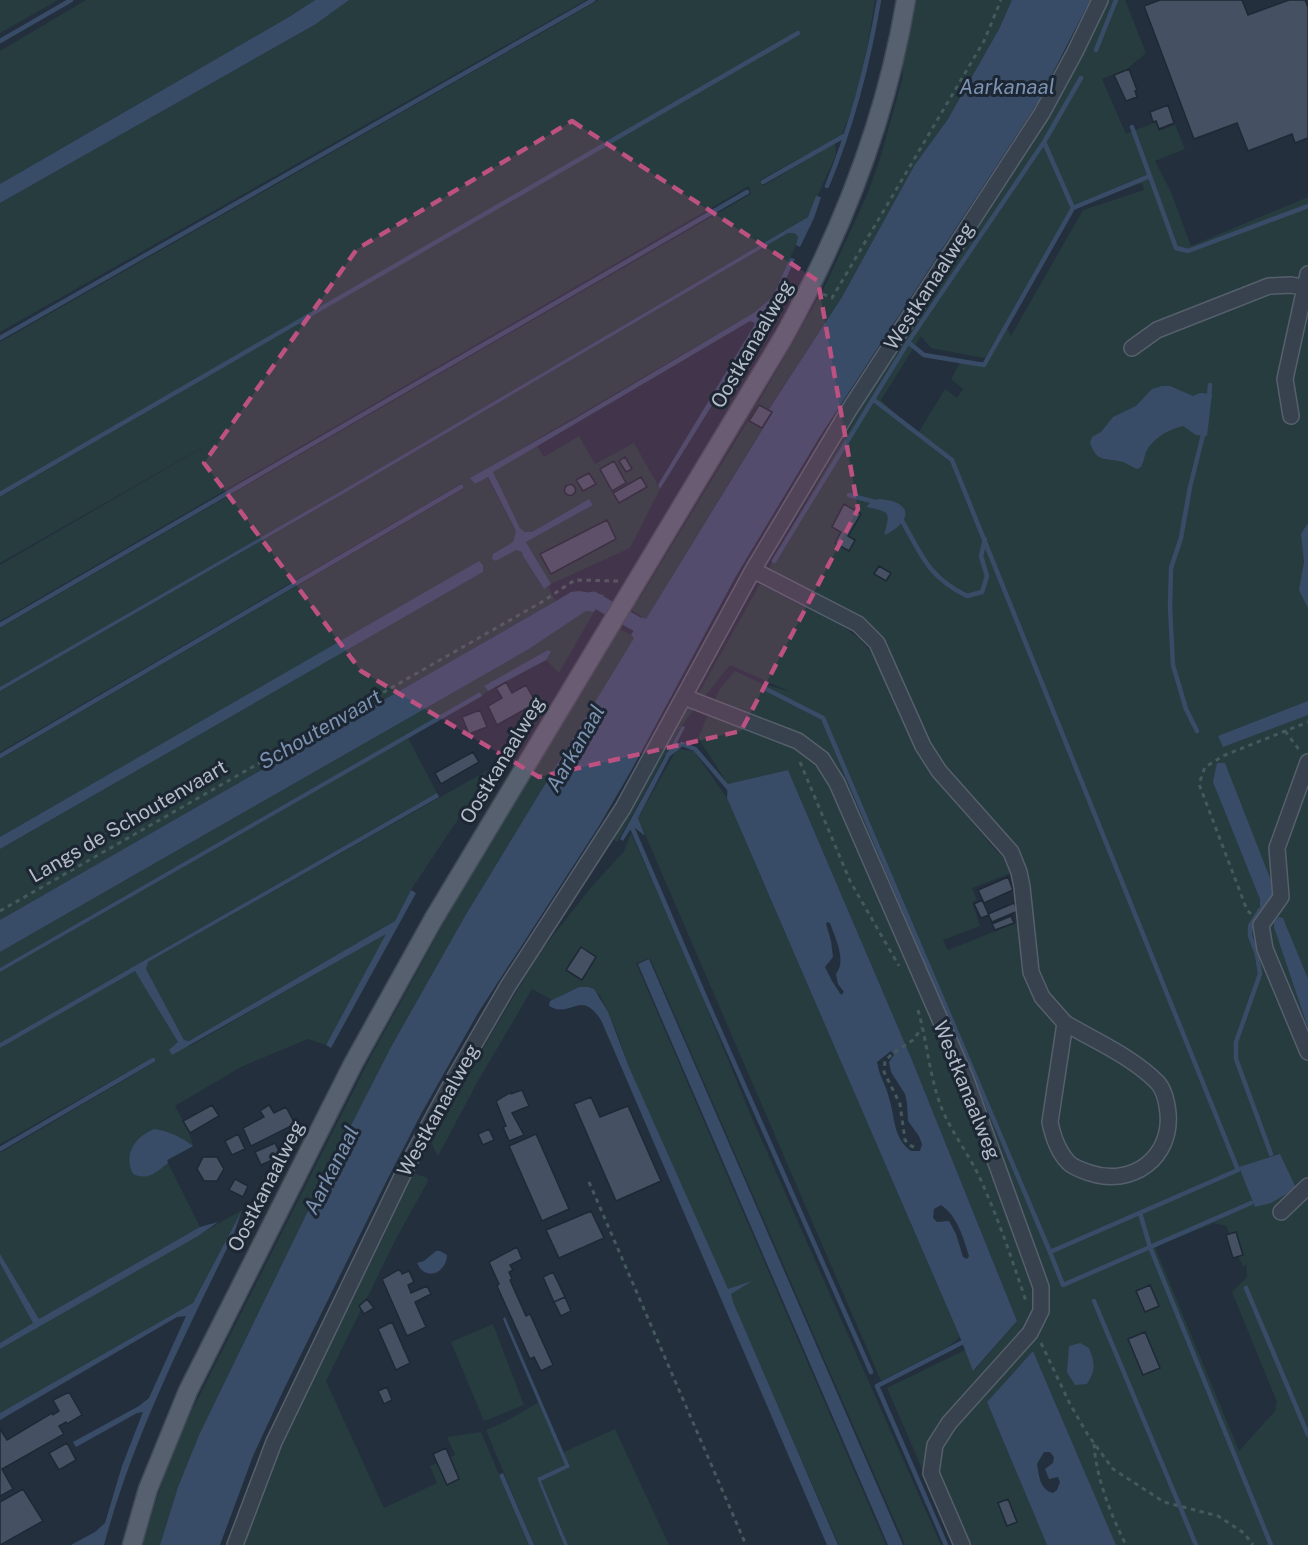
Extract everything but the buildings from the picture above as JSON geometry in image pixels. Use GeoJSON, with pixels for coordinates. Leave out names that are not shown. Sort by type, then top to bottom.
{"type":"FeatureCollection","features":[{"type":"Feature","properties":{"kind":"main road","name":"Oostkanaalweg"},"geometry":{"type":"LineString","coordinates":[[132,1545],[148,1489],[188,1391],[353,1064],[433,920],[602,637],[624,586],[783,338],[811,288],[833,242],[869,148],[889,80],[906,0]]}},
{"type":"Feature","properties":{"kind":"street","name":"Westkanaalweg"},"geometry":{"type":"LineString","coordinates":[[235,1545],[274,1442],[405,1168],[455,1077],[508,986],[623,808],[753,570],[849,410],[1042,113],[1076,52],[1100,0]]}},
{"type":"Feature","properties":{"kind":"street"},"geometry":{"type":"LineString","coordinates":[[1132,348],[1157,330],[1269,286],[1307,283],[1285,379],[1291,417]]}},
{"type":"Feature","properties":{"kind":"street"},"geometry":{"type":"LineString","coordinates":[[753,570],[858,624],[877,643],[923,746],[939,771],[1011,852],[1020,872],[1031,972],[1042,997],[1065,1023],[1141,1069],[1159,1085],[1167,1104],[1169,1124],[1163,1147],[1146,1167],[1121,1177],[1103,1178],[1070,1165],[1059,1149],[1050,1122],[1065,1023]]}},
{"type":"Feature","properties":{"kind":"street","name":"Westkanaalweg"},"geometry":{"type":"LineString","coordinates":[[684,697],[798,741],[822,759],[837,783],[965,1077],[1041,1287],[1041,1311],[1030,1333],[949,1423],[934,1445],[931,1473],[963,1545]]}},
{"type":"Feature","properties":{"kind":"street"},"geometry":{"type":"LineString","coordinates":[[1308,762],[1277,848],[1281,897],[1261,925],[1265,949],[1308,1052]]}},
{"type":"Feature","properties":{"kind":"street"},"geometry":{"type":"LineString","coordinates":[[1281,1212],[1308,1186]]}},
{"type":"Feature","properties":{"kind":"path"},"geometry":{"type":"LineString","coordinates":[[811,288],[832,298],[984,41],[1001,0]]}},
{"type":"Feature","properties":{"kind":"path","name":"Langs de Schoutenvaart"},"geometry":{"type":"LineString","coordinates":[[0,911],[540,603],[575,580],[624,586]]}},
{"type":"Feature","properties":{"kind":"path"},"geometry":{"type":"LineString","coordinates":[[1247,910],[1199,784],[1205,767],[1225,755],[1308,722]]}},
{"type":"Feature","properties":{"kind":"path"},"geometry":{"type":"LineString","coordinates":[[1285,731],[1308,762]]}},
{"type":"Feature","properties":{"kind":"path"},"geometry":{"type":"LineString","coordinates":[[914,1147],[905,1140],[900,1104],[884,1072],[885,1061],[908,1043],[923,1027]]}},
{"type":"Feature","properties":{"kind":"path"},"geometry":{"type":"LineString","coordinates":[[589,1182],[746,1545]]}},
{"type":"Feature","properties":{"kind":"path"},"geometry":{"type":"LineString","coordinates":[[1094,1443],[1095,1458],[1103,1487],[1126,1545]]}},
{"type":"Feature","properties":{"kind":"highlighted area"},"geometry":{"type":"Polygon","coordinates":[[[572,121],[818,281],[858,509],[741,731],[539,777],[361,671],[204,463],[357,249],[572,121]]]}},
{"type":"Feature","properties":{"kind":"green space"},"geometry":{"type":"Polygon","coordinates":[[[0,0],[58,0],[0,33],[0,0]]]}},
{"type":"Feature","properties":{"kind":"green space"},"geometry":{"type":"Polygon","coordinates":[[[86,0],[315,0],[0,184],[0,51],[86,0]]]}},
{"type":"Feature","properties":{"kind":"green space"},"geometry":{"type":"Polygon","coordinates":[[[349,0],[586,0],[0,332],[0,203],[316,24],[349,0]]]}},
{"type":"Feature","properties":{"kind":"green space"},"geometry":{"type":"Polygon","coordinates":[[[599,0],[875,0],[865,61],[854,104],[842,135],[760,180],[763,186],[835,143],[836,155],[808,217],[338,493],[0,687],[0,628],[751,194],[749,186],[0,621],[0,565],[231,431],[0,563],[0,497],[800,33],[799,31],[0,492],[0,342],[599,0]]]}},
{"type":"Feature","properties":{"kind":"green space"},"geometry":{"type":"Polygon","coordinates":[[[915,0],[1012,0],[999,29],[948,119],[914,166],[842,297],[769,408],[773,411],[646,619],[630,609],[641,596],[749,419],[825,286],[867,195],[880,159],[903,76],[902,63],[915,0]]]}},
{"type":"Feature","properties":{"kind":"green space"},"geometry":{"type":"Polygon","coordinates":[[[1108,0],[1125,0],[1146,53],[1127,69],[1102,79],[1126,134],[1156,122],[1159,131],[1175,125],[1185,149],[1155,161],[1171,192],[1191,246],[1308,197],[1308,1545],[1116,1545],[1033,1351],[987,1402],[1047,1545],[955,1545],[887,1388],[965,1350],[974,1371],[1017,1321],[912,1060],[788,770],[728,784],[698,738],[719,690],[735,671],[760,683],[791,692],[730,665],[682,725],[617,842],[613,839],[676,723],[701,689],[760,584],[841,625],[860,639],[874,656],[939,777],[938,782],[998,853],[1007,859],[1014,872],[972,888],[977,900],[972,902],[980,926],[943,940],[948,950],[1021,921],[1026,965],[1059,1025],[1056,1151],[1112,1180],[1165,1146],[1165,1091],[1075,1025],[1038,981],[1023,874],[938,763],[892,668],[896,665],[879,638],[767,571],[900,344],[1055,105],[1092,36],[1108,0]],[[1142,183],[1072,207],[986,357],[931,348],[921,336],[881,400],[917,435],[945,389],[957,398],[963,389],[951,379],[961,361],[984,365],[1007,328],[1011,336],[1083,210],[1144,190],[1142,183]],[[1214,1223],[1155,1247],[1239,1451],[1275,1411],[1277,1402],[1232,1292],[1247,1277],[1246,1264],[1243,1267],[1226,1226],[1214,1223]]]}},
{"type":"Feature","properties":{"kind":"green space"},"geometry":{"type":"Polygon","coordinates":[[[788,233],[798,236],[796,245],[773,296],[755,312],[471,478],[475,484],[487,477],[516,531],[513,542],[493,554],[496,561],[516,549],[522,552],[543,588],[548,586],[556,601],[0,920],[0,849],[483,572],[483,565],[479,562],[0,837],[0,759],[463,489],[461,484],[0,752],[0,691],[341,495],[788,233]]]}},
{"type":"Feature","properties":{"kind":"green space"},"geometry":{"type":"Polygon","coordinates":[[[579,436],[595,464],[634,443],[660,489],[630,548],[551,584],[526,542],[593,505],[589,499],[532,532],[525,532],[520,528],[492,472],[537,446],[544,457],[579,436]]]}},
{"type":"Feature","properties":{"kind":"green space"},"geometry":{"type":"Polygon","coordinates":[[[586,611],[594,612],[559,673],[546,660],[551,652],[486,689],[488,691],[482,696],[479,693],[0,968],[0,952],[529,649],[586,611]]]}},
{"type":"Feature","properties":{"kind":"green space"},"geometry":{"type":"Polygon","coordinates":[[[618,628],[635,637],[465,916],[391,1047],[322,1182],[199,1435],[178,1487],[160,1545],[142,1545],[173,1448],[370,1058],[458,897],[618,628]]]}},
{"type":"Feature","properties":{"kind":"green space"},"geometry":{"type":"Polygon","coordinates":[[[408,738],[437,793],[0,1043],[0,972],[408,738]]]}},
{"type":"Feature","properties":{"kind":"green space"},"geometry":{"type":"Polygon","coordinates":[[[677,749],[694,751],[727,798],[960,1337],[949,1346],[881,1381],[638,818],[677,749]]]}},
{"type":"Feature","properties":{"kind":"green space"},"geometry":{"type":"Polygon","coordinates":[[[492,768],[411,890],[395,921],[189,1041],[184,1040],[146,969],[148,962],[492,768]]]}},
{"type":"Feature","properties":{"kind":"green space"},"geometry":{"type":"Polygon","coordinates":[[[631,833],[685,955],[752,1118],[941,1545],[905,1545],[650,958],[636,963],[886,1545],[839,1545],[629,1067],[600,995],[579,987],[552,1000],[532,989],[478,1081],[438,1156],[431,1142],[541,951],[588,891],[624,851],[631,833]]]}},
{"type":"Feature","properties":{"kind":"green space"},"geometry":{"type":"Polygon","coordinates":[[[387,933],[326,1045],[308,1039],[241,1067],[175,1106],[189,1132],[193,1146],[167,1161],[200,1227],[39,1319],[0,1254],[0,1153],[156,1060],[154,1057],[0,1144],[0,1048],[135,970],[178,1042],[190,1046],[387,933]]]}},
{"type":"Feature","properties":{"kind":"green space"},"geometry":{"type":"Polygon","coordinates":[[[1070,1031],[1148,1078],[1166,1113],[1154,1154],[1130,1170],[1084,1168],[1059,1142],[1055,1110],[1070,1031]]]}},
{"type":"Feature","properties":{"kind":"green space"},"geometry":{"type":"Polygon","coordinates":[[[412,1172],[427,1178],[428,1181],[397,1237],[326,1381],[384,1508],[437,1483],[430,1466],[455,1455],[447,1437],[481,1432],[529,1545],[244,1545],[274,1463],[412,1172]]]}},
{"type":"Feature","properties":{"kind":"green space"},"geometry":{"type":"Polygon","coordinates":[[[242,1210],[193,1303],[0,1413],[0,1349],[242,1210]]]}},
{"type":"Feature","properties":{"kind":"green space"},"geometry":{"type":"Polygon","coordinates":[[[0,1263],[34,1324],[0,1343],[0,1263]]]}},
{"type":"Feature","properties":{"kind":"green space"},"geometry":{"type":"Polygon","coordinates":[[[493,1324],[524,1405],[484,1421],[451,1342],[493,1324]]]}},
{"type":"Feature","properties":{"kind":"green space"},"geometry":{"type":"Polygon","coordinates":[[[539,1402],[565,1465],[537,1478],[564,1545],[534,1545],[486,1430],[505,1422],[539,1402]]]}},
{"type":"Feature","properties":{"kind":"green space"},"geometry":{"type":"Polygon","coordinates":[[[615,1429],[669,1545],[568,1545],[541,1481],[569,1467],[564,1452],[615,1429]]]}},
{"type":"Feature","properties":{"kind":"water"},"geometry":{"type":"Polygon","coordinates":[[[315,0],[349,0],[316,24],[0,203],[0,184],[315,0]]]}},
{"type":"Feature","properties":{"kind":"water","name":"Aarkanaal"},"geometry":{"type":"Polygon","coordinates":[[[1012,0],[1090,0],[1038,102],[819,438],[736,576],[599,826],[478,1013],[421,1114],[284,1389],[253,1456],[220,1545],[160,1545],[178,1487],[199,1435],[322,1182],[391,1047],[465,916],[634,638],[631,635],[642,617],[646,619],[773,412],[769,409],[842,297],[914,166],[948,119],[999,29],[1012,0]]]}},
{"type":"Feature","properties":{"kind":"water"},"geometry":{"type":"Polygon","coordinates":[[[816,196],[821,197],[800,247],[796,245],[798,236],[788,233],[341,495],[0,691],[0,687],[338,493],[808,217],[816,196]]]}},
{"type":"Feature","properties":{"kind":"water"},"geometry":{"type":"Polygon","coordinates":[[[790,258],[795,259],[773,307],[660,489],[658,485],[755,324],[753,322],[750,321],[493,472],[520,528],[525,532],[532,532],[589,499],[593,505],[526,542],[551,584],[544,589],[522,552],[516,550],[496,561],[492,559],[493,554],[513,542],[516,531],[488,477],[475,484],[470,478],[755,312],[773,296],[790,258]]]}},
{"type":"Feature","properties":{"kind":"water"},"geometry":{"type":"Polygon","coordinates":[[[1170,386],[1193,396],[1200,393],[1212,394],[1207,436],[1196,435],[1183,426],[1172,430],[1152,443],[1141,467],[1137,469],[1125,463],[1099,457],[1090,443],[1092,437],[1101,432],[1113,417],[1136,406],[1152,389],[1170,386]]]}},
{"type":"Feature","properties":{"kind":"water"},"geometry":{"type":"Polygon","coordinates":[[[879,499],[897,503],[904,508],[905,513],[902,522],[884,535],[888,521],[887,514],[866,507],[872,501],[879,499]]]}},
{"type":"Feature","properties":{"kind":"water"},"geometry":{"type":"Polygon","coordinates":[[[1308,523],[1308,608],[1299,590],[1304,562],[1301,534],[1308,523]]]}},
{"type":"Feature","properties":{"kind":"water"},"geometry":{"type":"Polygon","coordinates":[[[479,561],[483,565],[483,572],[0,849],[0,837],[479,561]]]}},
{"type":"Feature","properties":{"kind":"water"},"geometry":{"type":"Polygon","coordinates":[[[571,592],[604,595],[594,612],[586,611],[529,649],[0,952],[0,920],[571,592]]]}},
{"type":"Feature","properties":{"kind":"water"},"geometry":{"type":"Polygon","coordinates":[[[548,650],[551,652],[546,660],[488,691],[484,686],[548,650]]]}},
{"type":"Feature","properties":{"kind":"water"},"geometry":{"type":"Polygon","coordinates":[[[480,692],[482,696],[0,972],[0,968],[480,692]]]}},
{"type":"Feature","properties":{"kind":"water"},"geometry":{"type":"Polygon","coordinates":[[[1308,701],[1308,715],[1223,747],[1218,736],[1308,701]]]}},
{"type":"Feature","properties":{"kind":"water"},"geometry":{"type":"Polygon","coordinates":[[[682,726],[685,727],[638,818],[645,836],[635,828],[630,830],[623,841],[620,839],[682,726]]]}},
{"type":"Feature","properties":{"kind":"water"},"geometry":{"type":"Polygon","coordinates":[[[1217,763],[1225,763],[1277,896],[1273,902],[1260,910],[1260,899],[1213,782],[1217,763]]]}},
{"type":"Feature","properties":{"kind":"water"},"geometry":{"type":"Polygon","coordinates":[[[788,770],[912,1060],[1017,1321],[973,1371],[727,798],[728,784],[788,770]],[[827,922],[833,957],[825,967],[841,995],[844,992],[838,984],[836,974],[840,962],[839,949],[830,923],[827,922]],[[891,1051],[877,1062],[888,1093],[898,1134],[911,1151],[920,1151],[922,1144],[919,1136],[908,1121],[905,1094],[891,1072],[889,1062],[894,1055],[891,1051]],[[941,1205],[934,1209],[933,1218],[937,1222],[949,1221],[956,1234],[963,1257],[967,1259],[969,1256],[956,1221],[941,1205]]]}},
{"type":"Feature","properties":{"kind":"water"},"geometry":{"type":"Polygon","coordinates":[[[437,793],[439,797],[148,962],[146,969],[184,1040],[189,1041],[395,921],[411,890],[416,893],[331,1048],[326,1045],[386,934],[172,1055],[169,1050],[178,1042],[135,971],[0,1048],[0,1043],[437,793]]]}},
{"type":"Feature","properties":{"kind":"water"},"geometry":{"type":"Polygon","coordinates":[[[1279,917],[1283,918],[1308,979],[1308,1028],[1274,927],[1274,922],[1279,917]]]}},
{"type":"Feature","properties":{"kind":"water"},"geometry":{"type":"Polygon","coordinates":[[[649,959],[903,1545],[888,1545],[638,964],[649,959]]]}},
{"type":"Feature","properties":{"kind":"water"},"geometry":{"type":"Polygon","coordinates":[[[579,987],[594,989],[608,1012],[629,1067],[728,1289],[752,1281],[731,1294],[733,1302],[838,1545],[827,1545],[601,1020],[587,1006],[557,1009],[549,1006],[550,1001],[579,987]]]}},
{"type":"Feature","properties":{"kind":"water"},"geometry":{"type":"Polygon","coordinates":[[[154,1129],[175,1135],[193,1146],[167,1160],[168,1163],[152,1175],[133,1174],[129,1160],[130,1153],[136,1141],[154,1129]]]}},
{"type":"Feature","properties":{"kind":"water"},"geometry":{"type":"Polygon","coordinates":[[[1280,1154],[1296,1188],[1271,1203],[1255,1207],[1239,1167],[1280,1154]]]}},
{"type":"Feature","properties":{"kind":"water"},"geometry":{"type":"Polygon","coordinates":[[[242,1210],[233,1236],[178,1350],[145,1426],[104,1545],[71,1545],[95,1532],[105,1523],[122,1466],[143,1412],[137,1413],[76,1447],[73,1442],[139,1406],[149,1398],[186,1316],[177,1317],[0,1420],[0,1413],[193,1303],[242,1210]]]}},
{"type":"Feature","properties":{"kind":"water"},"geometry":{"type":"Polygon","coordinates":[[[218,1222],[198,1236],[0,1349],[0,1343],[33,1323],[0,1263],[0,1254],[39,1319],[200,1227],[218,1222]]]}},
{"type":"Feature","properties":{"kind":"water"},"geometry":{"type":"Polygon","coordinates":[[[436,1251],[447,1255],[445,1264],[436,1273],[423,1271],[417,1263],[424,1261],[436,1251]]]}},
{"type":"Feature","properties":{"kind":"water"},"geometry":{"type":"Polygon","coordinates":[[[505,1317],[570,1467],[541,1481],[568,1545],[564,1545],[537,1478],[565,1465],[503,1319],[505,1317]]]}},
{"type":"Feature","properties":{"kind":"water"},"geometry":{"type":"Polygon","coordinates":[[[1080,1343],[1089,1348],[1093,1370],[1087,1384],[1075,1385],[1067,1372],[1069,1346],[1080,1343]]]}},
{"type":"Feature","properties":{"kind":"water"},"geometry":{"type":"Polygon","coordinates":[[[1033,1351],[1116,1545],[1047,1545],[987,1402],[1033,1351]],[[1044,1452],[1037,1464],[1043,1486],[1053,1493],[1060,1482],[1058,1477],[1049,1479],[1045,1469],[1053,1463],[1054,1457],[1050,1452],[1044,1452]]]}},
{"type":"Feature","properties":{"kind":"water"},"geometry":{"type":"Polygon","coordinates":[[[503,1473],[534,1545],[529,1545],[499,1475],[503,1473]]]}},
{"type":"Feature","properties":{"kind":"waterway"},"geometry":{"type":"LineString","coordinates":[[0,41],[71,0]]}},
{"type":"Feature","properties":{"kind":"waterway"},"geometry":{"type":"LineString","coordinates":[[0,338],[593,0]]}},
{"type":"Feature","properties":{"kind":"waterway"},"geometry":{"type":"LineString","coordinates":[[827,186],[858,94],[879,0]]}},
{"type":"Feature","properties":{"kind":"waterway"},"geometry":{"type":"LineString","coordinates":[[1096,50],[1116,0]]}},
{"type":"Feature","properties":{"kind":"waterway"},"geometry":{"type":"LineString","coordinates":[[0,494],[798,33]]}},
{"type":"Feature","properties":{"kind":"waterway"},"geometry":{"type":"LineString","coordinates":[[1081,78],[1044,142],[908,342],[924,355],[984,365],[1073,208],[1150,176]]}},
{"type":"Feature","properties":{"kind":"waterway"},"geometry":{"type":"LineString","coordinates":[[1132,127],[1176,248],[1188,251],[1308,206]]}},
{"type":"Feature","properties":{"kind":"waterway"},"geometry":{"type":"LineString","coordinates":[[763,182],[844,136]]}},
{"type":"Feature","properties":{"kind":"waterway"},"geometry":{"type":"LineString","coordinates":[[1044,142],[1073,208]]}},
{"type":"Feature","properties":{"kind":"waterway"},"geometry":{"type":"LineString","coordinates":[[0,625],[747,192]]}},
{"type":"Feature","properties":{"kind":"waterway"},"geometry":{"type":"LineString","coordinates":[[774,561],[908,342]]}},
{"type":"Feature","properties":{"kind":"waterway"},"geometry":{"type":"LineString","coordinates":[[1209,399],[1210,385]]}},
{"type":"Feature","properties":{"kind":"waterway"},"geometry":{"type":"LineString","coordinates":[[766,689],[823,718],[1050,1252],[1238,1170],[952,460],[874,400]]}},
{"type":"Feature","properties":{"kind":"waterway"},"geometry":{"type":"LineString","coordinates":[[1197,731],[1186,709],[1173,665],[1170,607],[1171,568],[1181,538],[1190,487],[1204,431]]}},
{"type":"Feature","properties":{"kind":"waterway"},"geometry":{"type":"LineString","coordinates":[[0,756],[461,487]]}},
{"type":"Feature","properties":{"kind":"waterway"},"geometry":{"type":"LineString","coordinates":[[849,495],[875,502]]}},
{"type":"Feature","properties":{"kind":"waterway"},"geometry":{"type":"LineString","coordinates":[[901,519],[927,564],[943,581],[967,596],[982,592],[987,576],[981,556],[985,539]]}},
{"type":"Feature","properties":{"kind":"waterway","name":"Schoutenvaart"},"geometry":{"type":"LineString","coordinates":[[581,605],[593,599],[654,634]]}},
{"type":"Feature","properties":{"kind":"waterway"},"geometry":{"type":"LineString","coordinates":[[668,755],[682,744],[695,749],[731,791]]}},
{"type":"Feature","properties":{"kind":"waterway"},"geometry":{"type":"LineString","coordinates":[[631,825],[871,1372]]}},
{"type":"Feature","properties":{"kind":"waterway"},"geometry":{"type":"LineString","coordinates":[[1260,910],[1250,926],[1250,936],[1257,954],[1260,974],[1236,1042],[1236,1059],[1271,1154]]}},
{"type":"Feature","properties":{"kind":"waterway"},"geometry":{"type":"LineString","coordinates":[[0,1149],[153,1060]]}},
{"type":"Feature","properties":{"kind":"waterway"},"geometry":{"type":"LineString","coordinates":[[1050,1252],[1063,1285],[1251,1203]]}},
{"type":"Feature","properties":{"kind":"waterway"},"geometry":{"type":"LineString","coordinates":[[1140,1213],[1150,1247],[1271,1545]]}},
{"type":"Feature","properties":{"kind":"waterway"},"geometry":{"type":"LineString","coordinates":[[1246,1288],[1308,1435]]}},
{"type":"Feature","properties":{"kind":"waterway"},"geometry":{"type":"LineString","coordinates":[[1094,1301],[1196,1545]]}},
{"type":"Feature","properties":{"kind":"waterway"},"geometry":{"type":"LineString","coordinates":[[946,1545],[877,1386],[965,1341]]}}]}
